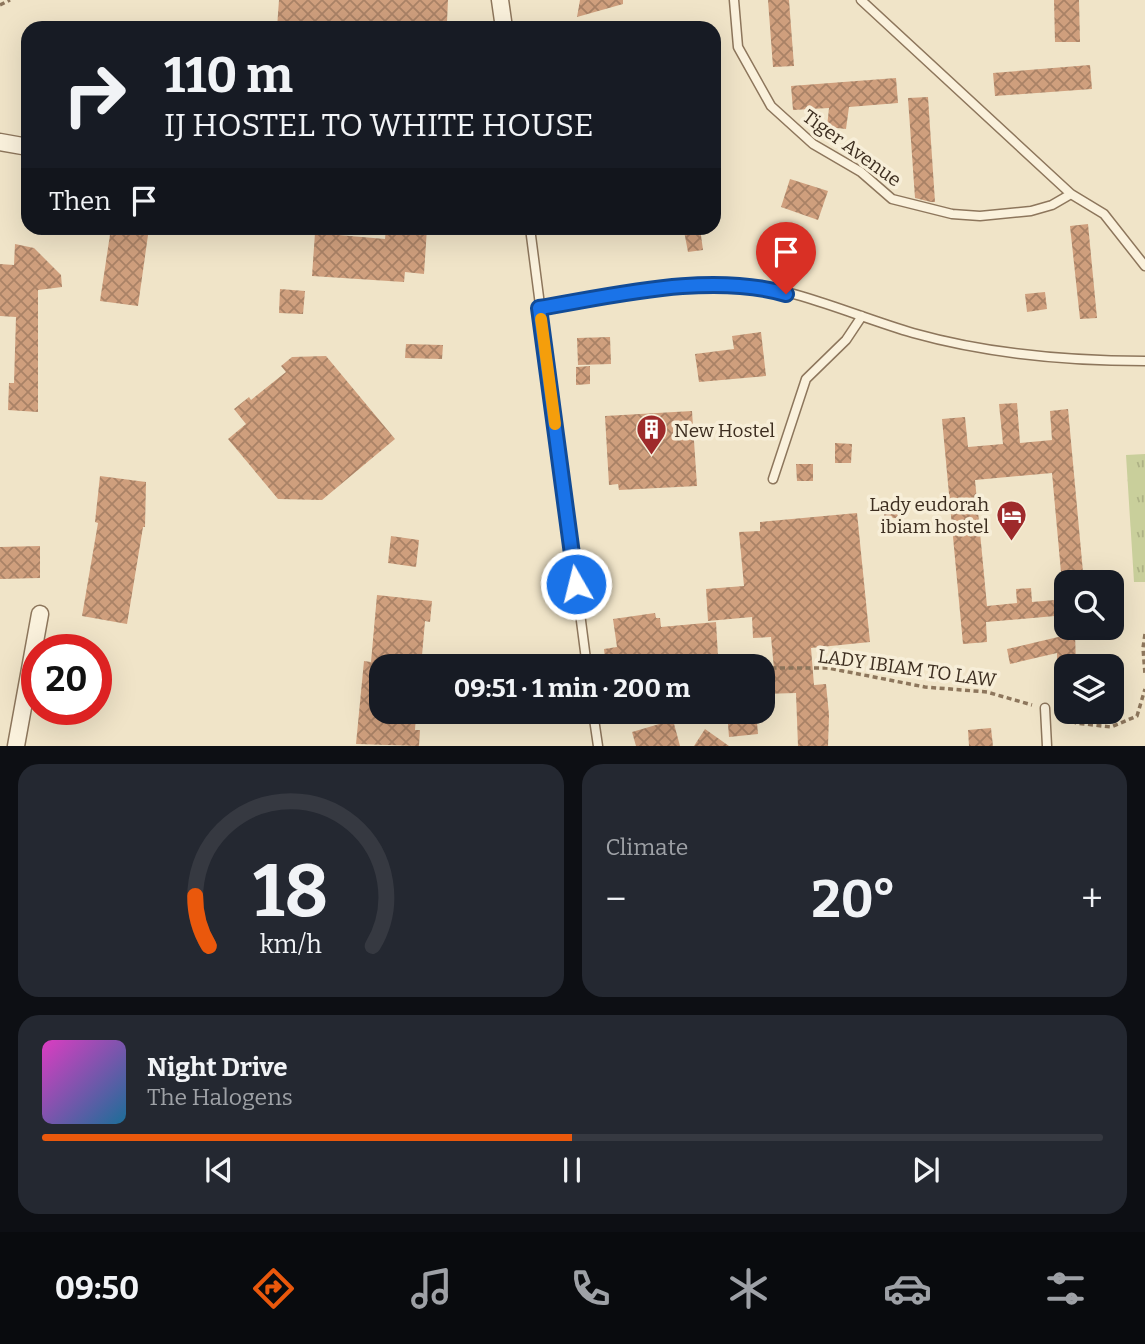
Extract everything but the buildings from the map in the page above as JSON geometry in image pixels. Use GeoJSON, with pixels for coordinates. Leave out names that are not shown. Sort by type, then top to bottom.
{"type":"FeatureCollection","features":[{"type":"Feature","properties":{"kind":"street"},"geometry":{"type":"LineString","coordinates":[[500,0],[503,21]]}},
{"type":"Feature","properties":{"kind":"street"},"geometry":{"type":"LineString","coordinates":[[0,142],[21,145]]}},
{"type":"Feature","properties":{"kind":"street"},"geometry":{"type":"LineString","coordinates":[[16,746],[40,614]]}},
{"type":"Feature","properties":{"kind":"lane","name":"Tiger Avenue"},"geometry":{"type":"LineString","coordinates":[[734,0],[738,47],[771,106],[813,144],[860,172],[892,199],[952,214],[979,216],[1031,211],[1052,205],[1071,194]]}},
{"type":"Feature","properties":{"kind":"lane"},"geometry":{"type":"LineString","coordinates":[[861,0],[1071,194],[1104,214],[1145,266]]}},
{"type":"Feature","properties":{"kind":"lane"},"geometry":{"type":"LineString","coordinates":[[531,235],[585,654]]}},
{"type":"Feature","properties":{"kind":"lane"},"geometry":{"type":"LineString","coordinates":[[539,308],[633,292],[722,283],[767,288],[916,334],[1033,355],[1145,361]]}},
{"type":"Feature","properties":{"kind":"lane"},"geometry":{"type":"LineString","coordinates":[[773,479],[806,379],[840,346],[862,317]]}},
{"type":"Feature","properties":{"kind":"lane"},"geometry":{"type":"LineString","coordinates":[[1045,708],[1047,746]]}},
{"type":"Feature","properties":{"kind":"lane"},"geometry":{"type":"LineString","coordinates":[[595,724],[598,746]]}},
{"type":"Feature","properties":{"kind":"path"},"geometry":{"type":"LineString","coordinates":[[0,5],[10,0]]}},
{"type":"Feature","properties":{"kind":"path"},"geometry":{"type":"LineString","coordinates":[[1145,634],[1145,674]]}},
{"type":"Feature","properties":{"kind":"path","name":"LADY IBIAM TO LAW"},"geometry":{"type":"LineString","coordinates":[[775,668],[828,668],[925,687],[987,692],[1045,708],[1076,723],[1111,727],[1137,716],[1145,689]]}},
{"type":"Feature","properties":{"kind":"green space"},"geometry":{"type":"Polygon","coordinates":[[[1145,454],[1145,582],[1134,582],[1126,455],[1145,454]]]}},
{"type":"Feature","properties":{"kind":"slow traffic"},"geometry":{"type":"LineString","coordinates":[[541,319],[555,424]]}},
{"type":"Feature","properties":{"kind":"place","name":"New Hostel"},"geometry":{"type":"Point","coordinates":[651,457]}},
{"type":"Feature","properties":{"kind":"place","name":"Lady eudorah ibiam hostel"},"geometry":{"type":"Point","coordinates":[1012,542]}},
{"type":"Feature","properties":{"kind":"route"},"geometry":{"type":"LineString","coordinates":[[576,584],[539,308],[633,292],[722,283],[745,284],[786,294]]}}]}
